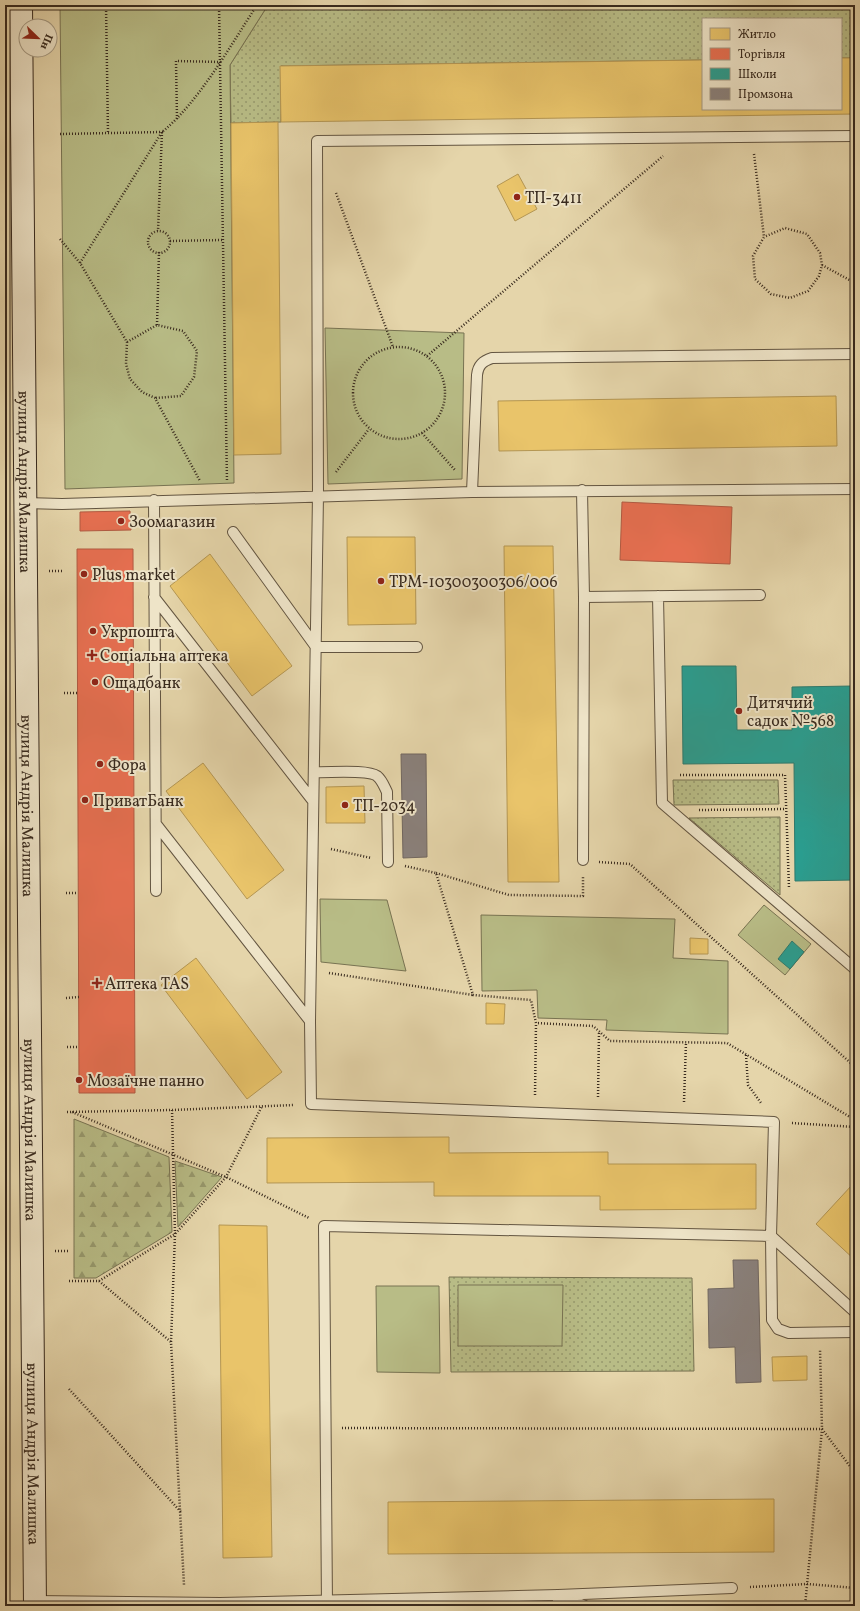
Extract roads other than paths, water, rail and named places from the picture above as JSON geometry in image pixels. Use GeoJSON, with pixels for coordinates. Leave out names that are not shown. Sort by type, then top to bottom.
{"type":"FeatureCollection","features":[{"type":"Feature","properties":{"kind":"street","name":"вулиця Андрія Малишка"},"geometry":{"type":"LineString","coordinates":[[21,5],[35,1604]]}},
{"type":"Feature","properties":{"kind":"lane"},"geometry":{"type":"LineString","coordinates":[[855,136],[317,141],[318,495],[310,1021],[311,1104],[774,1122],[772,1320],[778,1329],[789,1333],[855,1332]]}},
{"type":"Feature","properties":{"kind":"lane"},"geometry":{"type":"LineString","coordinates":[[472,492],[477,374],[478,368],[487,359],[855,354]]}},
{"type":"Feature","properties":{"kind":"lane"},"geometry":{"type":"LineString","coordinates":[[25,503],[62,504],[318,495],[582,490],[855,489]]}},
{"type":"Feature","properties":{"kind":"lane"},"geometry":{"type":"LineString","coordinates":[[582,490],[584,597],[583,860]]}},
{"type":"Feature","properties":{"kind":"lane"},"geometry":{"type":"LineString","coordinates":[[154,500],[156,891]]}},
{"type":"Feature","properties":{"kind":"lane"},"geometry":{"type":"LineString","coordinates":[[233,532],[316,647]]}},
{"type":"Feature","properties":{"kind":"lane"},"geometry":{"type":"LineString","coordinates":[[584,597],[760,595]]}},
{"type":"Feature","properties":{"kind":"lane"},"geometry":{"type":"LineString","coordinates":[[154,596],[313,801]]}},
{"type":"Feature","properties":{"kind":"lane"},"geometry":{"type":"LineString","coordinates":[[658,596],[662,803],[855,969]]}},
{"type":"Feature","properties":{"kind":"lane"},"geometry":{"type":"LineString","coordinates":[[316,647],[417,647]]}},
{"type":"Feature","properties":{"kind":"lane"},"geometry":{"type":"LineString","coordinates":[[314,772],[366,773],[376,775],[382,781],[387,792],[388,862]]}},
{"type":"Feature","properties":{"kind":"lane"},"geometry":{"type":"LineString","coordinates":[[156,824],[310,1021]]}},
{"type":"Feature","properties":{"kind":"lane"},"geometry":{"type":"LineString","coordinates":[[328,1603],[324,1226],[772,1236],[855,1312]]}},
{"type":"Feature","properties":{"kind":"lane"},"geometry":{"type":"LineString","coordinates":[[35,1604],[328,1603],[732,1588]]}},
{"type":"Feature","properties":{"kind":"lane"},"geometry":{"type":"LineString","coordinates":[[558,1595],[558,1606]]}},
{"type":"Feature","properties":{"kind":"lane"},"geometry":{"type":"LineString","coordinates":[[558,1595],[585,1606]]}},
{"type":"Feature","properties":{"kind":"place","name":"ТП-3411"},"geometry":{"type":"Point","coordinates":[517,197]}},
{"type":"Feature","properties":{"kind":"place","name":"Зоомагазин"},"geometry":{"type":"Point","coordinates":[121,521]}},
{"type":"Feature","properties":{"kind":"place","name":"Plus market"},"geometry":{"type":"Point","coordinates":[84,574]}},
{"type":"Feature","properties":{"kind":"place","name":"ТРМ-10300300306/006"},"geometry":{"type":"Point","coordinates":[381,581]}},
{"type":"Feature","properties":{"kind":"place","name":"Укрпошта"},"geometry":{"type":"Point","coordinates":[93,631]}},
{"type":"Feature","properties":{"kind":"place","name":"Соціальна аптека"},"geometry":{"type":"Point","coordinates":[92,655]}},
{"type":"Feature","properties":{"kind":"place","name":"Ощадбанк"},"geometry":{"type":"Point","coordinates":[95,682]}},
{"type":"Feature","properties":{"kind":"place","name":"Дитячий садок №568"},"geometry":{"type":"Point","coordinates":[739,711]}},
{"type":"Feature","properties":{"kind":"place","name":"Фора"},"geometry":{"type":"Point","coordinates":[100,764]}},
{"type":"Feature","properties":{"kind":"place","name":"ПриватБанк"},"geometry":{"type":"Point","coordinates":[85,800]}},
{"type":"Feature","properties":{"kind":"place","name":"ТП-2034"},"geometry":{"type":"Point","coordinates":[345,805]}},
{"type":"Feature","properties":{"kind":"place","name":"Аптека TAS"},"geometry":{"type":"Point","coordinates":[97,983]}},
{"type":"Feature","properties":{"kind":"place","name":"Мозаїчне панно"},"geometry":{"type":"Point","coordinates":[79,1080]}}]}
